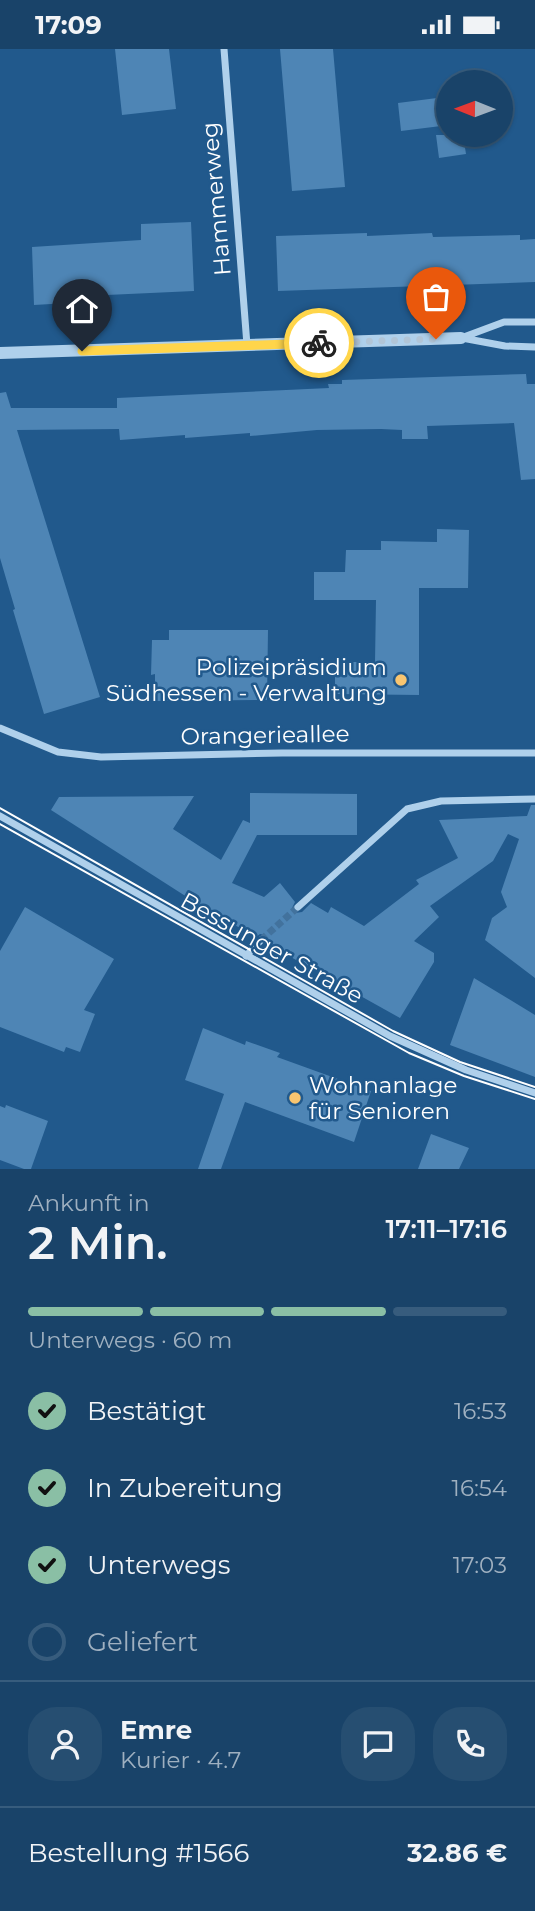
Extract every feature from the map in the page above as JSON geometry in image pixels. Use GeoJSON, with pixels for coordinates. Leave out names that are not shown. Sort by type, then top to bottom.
{"type":"FeatureCollection","features":[{"type":"Feature","properties":{"kind":"street","name":"Hammerweg"},"geometry":{"type":"LineString","coordinates":[[224,49],[247,345]]}},
{"type":"Feature","properties":{"kind":"street"},"geometry":{"type":"LineString","coordinates":[[461,338],[504,323],[535,322]]}},
{"type":"Feature","properties":{"kind":"street"},"geometry":{"type":"LineString","coordinates":[[0,353],[461,338],[505,346],[535,347]]}},
{"type":"Feature","properties":{"kind":"street","name":"Orangerieallee"},"geometry":{"type":"LineString","coordinates":[[0,728],[58,752],[101,757],[282,753],[535,753]]}},
{"type":"Feature","properties":{"kind":"street"},"geometry":{"type":"LineString","coordinates":[[298,907],[407,809],[441,801],[535,799]]}},
{"type":"Feature","properties":{"kind":"street","name":"Bessunger Straße"},"geometry":{"type":"LineString","coordinates":[[0,816],[412,1047],[466,1070],[535,1093]]}},
{"type":"Feature","properties":{"kind":"street"},"geometry":{"type":"LineString","coordinates":[[246,955],[261,940]]}},
{"type":"Feature","properties":{"kind":"building"},"geometry":{"type":"Polygon","coordinates":[[[115,49],[169,49],[176,109],[122,115],[115,49]]]}},
{"type":"Feature","properties":{"kind":"building"},"geometry":{"type":"Polygon","coordinates":[[[280,49],[333,49],[345,187],[292,191],[280,49]]]}},
{"type":"Feature","properties":{"kind":"building"},"geometry":{"type":"Polygon","coordinates":[[[436,98],[436,127],[401,131],[398,103],[436,98]]]}},
{"type":"Feature","properties":{"kind":"building"},"geometry":{"type":"Polygon","coordinates":[[[438,147],[465,147],[466,154],[439,158],[438,147]]]}},
{"type":"Feature","properties":{"kind":"building"},"geometry":{"type":"Polygon","coordinates":[[[191,222],[194,291],[85,296],[85,302],[34,305],[32,247],[141,240],[141,224],[191,222]]]}},
{"type":"Feature","properties":{"kind":"building"},"geometry":{"type":"Polygon","coordinates":[[[367,233],[367,236],[432,233],[433,237],[520,235],[520,240],[535,239],[535,282],[278,291],[276,236],[367,233]]]}},
{"type":"Feature","properties":{"kind":"building"},"geometry":{"type":"Polygon","coordinates":[[[526,374],[527,384],[535,384],[535,479],[521,480],[514,423],[427,426],[428,439],[402,439],[402,430],[381,429],[185,438],[185,435],[120,440],[119,429],[17,430],[100,697],[44,714],[0,558],[0,393],[6,392],[11,408],[117,408],[117,398],[329,388],[328,384],[342,384],[342,380],[526,374]]]}},
{"type":"Feature","properties":{"kind":"building"},"geometry":{"type":"Polygon","coordinates":[[[437,529],[469,530],[468,588],[419,588],[419,695],[335,694],[335,662],[375,662],[376,600],[314,600],[314,572],[345,572],[346,550],[381,550],[381,541],[437,542],[437,529]]]}},
{"type":"Feature","properties":{"kind":"building"},"geometry":{"type":"Polygon","coordinates":[[[169,630],[268,630],[267,700],[155,701],[155,674],[151,675],[152,640],[169,640],[169,630]]]}},
{"type":"Feature","properties":{"kind":"building"},"geometry":{"type":"Polygon","coordinates":[[[250,793],[357,794],[357,835],[257,835],[232,883],[264,897],[280,883],[295,902],[292,908],[295,913],[302,912],[311,903],[328,913],[331,907],[364,926],[419,884],[416,880],[458,858],[439,820],[527,816],[531,805],[535,805],[535,978],[485,940],[492,918],[507,907],[501,892],[519,839],[508,834],[493,861],[430,906],[439,917],[414,941],[434,953],[434,962],[400,1018],[266,943],[265,935],[256,937],[201,906],[51,810],[59,797],[194,796],[173,829],[221,860],[243,820],[250,823],[250,793]]]}},
{"type":"Feature","properties":{"kind":"building"},"geometry":{"type":"Polygon","coordinates":[[[25,907],[114,959],[84,1010],[95,1014],[80,1052],[66,1047],[64,1052],[0,1027],[0,951],[25,907]]]}},
{"type":"Feature","properties":{"kind":"building"},"geometry":{"type":"Polygon","coordinates":[[[474,978],[535,1015],[535,1077],[450,1045],[474,978]]]}},
{"type":"Feature","properties":{"kind":"building","name":"Wohnanlage für Senioren"},"geometry":{"type":"Polygon","coordinates":[[[203,1028],[245,1045],[246,1041],[280,1053],[277,1057],[371,1091],[354,1142],[245,1102],[221,1169],[198,1169],[224,1094],[185,1080],[203,1028]]]}},
{"type":"Feature","properties":{"kind":"building"},"geometry":{"type":"Polygon","coordinates":[[[6,1105],[48,1121],[31,1169],[0,1160],[0,1106],[5,1108],[6,1105]]]}},
{"type":"Feature","properties":{"kind":"building"},"geometry":{"type":"Polygon","coordinates":[[[431,1134],[469,1148],[459,1169],[418,1169],[431,1134]]]}},
{"type":"Feature","properties":{"kind":"tunnel"},"geometry":{"type":"LineString","coordinates":[[261,940],[298,907]]}},
{"type":"Feature","properties":{"kind":"tram line"},"geometry":{"type":"LineString","coordinates":[[0,808],[393,1031],[460,1062],[535,1087]]}},
{"type":"Feature","properties":{"kind":"tram line"},"geometry":{"type":"LineString","coordinates":[[0,824],[409,1053],[464,1076],[535,1099]]}},
{"type":"Feature","properties":{"kind":"way so far"},"geometry":{"type":"LineString","coordinates":[[319,343],[436,339]]}},
{"type":"Feature","properties":{"kind":"place","name":"Polizeipräsidium Südhessen - Verwaltung"},"geometry":{"type":"Point","coordinates":[401,680]}},
{"type":"Feature","properties":{"kind":"place","name":"Wohnanlage für Senioren"},"geometry":{"type":"Point","coordinates":[295,1098]}},
{"type":"Feature","properties":{"kind":"route"},"geometry":{"type":"LineString","coordinates":[[82,351],[319,343]]}}]}
